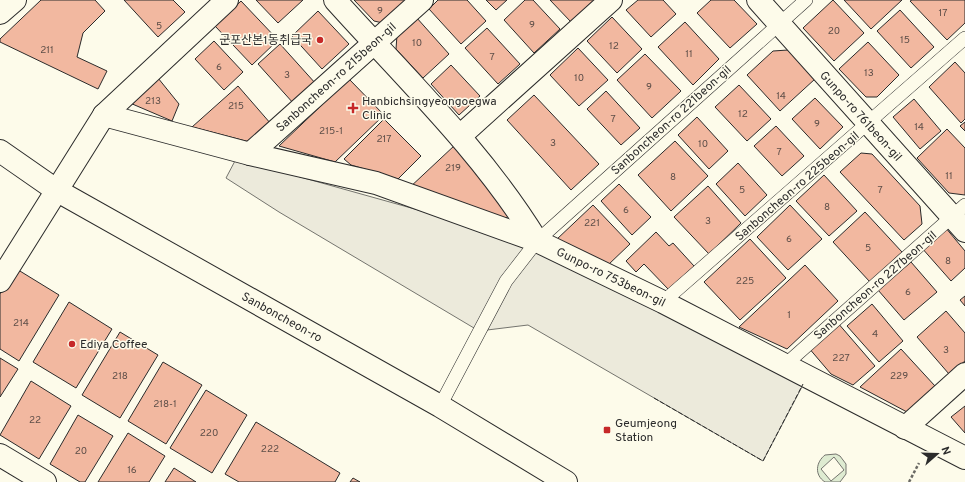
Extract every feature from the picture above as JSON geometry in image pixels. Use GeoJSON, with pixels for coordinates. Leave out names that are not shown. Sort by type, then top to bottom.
{"type":"FeatureCollection","features":[{"type":"Feature","properties":{"kind":"street"},"geometry":{"type":"LineString","coordinates":[[0,13],[15,0]]}},
{"type":"Feature","properties":{"kind":"street"},"geometry":{"type":"LineString","coordinates":[[0,281],[104,115],[227,0]]}},
{"type":"Feature","properties":{"kind":"street"},"geometry":{"type":"LineString","coordinates":[[335,0],[460,136],[515,206],[537,241]]}},
{"type":"Feature","properties":{"kind":"street","name":"Sanboncheon-ro 215beon-gil"},"geometry":{"type":"LineString","coordinates":[[250,154],[422,0]]}},
{"type":"Feature","properties":{"kind":"street"},"geometry":{"type":"LineString","coordinates":[[460,136],[611,0]]}},
{"type":"Feature","properties":{"kind":"street","name":"Gunpo-ro 761beon-gil"},"geometry":{"type":"LineString","coordinates":[[758,0],[868,124],[961,218]]}},
{"type":"Feature","properties":{"kind":"street","name":"Gunpo-ro 753beon-gil"},"geometry":{"type":"LineString","coordinates":[[104,115],[250,154],[376,183],[537,241],[663,302],[965,458]]}},
{"type":"Feature","properties":{"kind":"street","name":"Sanboncheon-ro"},"geometry":{"type":"LineString","coordinates":[[0,151],[56,190],[440,406],[555,479]]}},
{"type":"Feature","properties":{"kind":"street"},"geometry":{"type":"LineString","coordinates":[[905,428],[965,374]]}},
{"type":"Feature","properties":{"kind":"street"},"geometry":{"type":"LineString","coordinates":[[0,455],[45,482]]}},
{"type":"Feature","properties":{"kind":"lane","name":"Sanboncheon-ro 221beon-gil"},"geometry":{"type":"LineString","coordinates":[[440,406],[506,281],[537,241],[806,0]]}},
{"type":"Feature","properties":{"kind":"lane","name":"Sanboncheon-ro 225beon-gil"},"geometry":{"type":"LineString","coordinates":[[663,302],[965,38]]}},
{"type":"Feature","properties":{"kind":"lane","name":"Sanboncheon-ro 227beon-gil"},"geometry":{"type":"LineString","coordinates":[[785,365],[961,218]]}},
{"type":"Feature","properties":{"kind":"green space"},"geometry":{"type":"Polygon","coordinates":[[[836,454],[840,456],[846,464],[846,474],[840,482],[825,482],[819,476],[818,465],[825,455],[836,454]],[[834,457],[821,469],[831,481],[844,470],[834,457]]]}},
{"type":"Feature","properties":{"kind":"shaded area"},"geometry":{"type":"Polygon","coordinates":[[[236,159],[497,232],[804,383],[763,461],[528,325],[479,331],[279,212],[226,178],[236,159]]]}},
{"type":"Feature","properties":{"kind":"building"},"geometry":{"type":"Polygon","coordinates":[[[41,0],[95,0],[105,11],[83,33],[77,57],[107,71],[98,89],[0,42],[0,39],[41,0]]]}},
{"type":"Feature","properties":{"kind":"building"},"geometry":{"type":"Polygon","coordinates":[[[124,0],[173,0],[185,12],[158,37],[124,0]]]}},
{"type":"Feature","properties":{"kind":"building"},"geometry":{"type":"Polygon","coordinates":[[[256,0],[303,0],[278,23],[256,0]]]}},
{"type":"Feature","properties":{"kind":"building"},"geometry":{"type":"Polygon","coordinates":[[[354,0],[408,0],[383,23],[374,21],[354,0]]]}},
{"type":"Feature","properties":{"kind":"building"},"geometry":{"type":"Polygon","coordinates":[[[438,0],[467,0],[486,21],[461,44],[429,9],[438,0]]]}},
{"type":"Feature","properties":{"kind":"building"},"geometry":{"type":"Polygon","coordinates":[[[486,0],[507,0],[496,10],[486,0]]]}},
{"type":"Feature","properties":{"kind":"building"},"geometry":{"type":"Polygon","coordinates":[[[525,0],[533,0],[560,29],[534,53],[504,20],[525,0]]]}},
{"type":"Feature","properties":{"kind":"building"},"geometry":{"type":"Polygon","coordinates":[[[550,0],[594,0],[571,22],[550,0]]]}},
{"type":"Feature","properties":{"kind":"building"},"geometry":{"type":"Polygon","coordinates":[[[638,0],[663,0],[676,14],[651,37],[626,10],[638,0]]]}},
{"type":"Feature","properties":{"kind":"building"},"geometry":{"type":"Polygon","coordinates":[[[711,0],[734,0],[757,24],[730,48],[697,13],[711,0]]]}},
{"type":"Feature","properties":{"kind":"building"},"geometry":{"type":"Polygon","coordinates":[[[833,0],[864,33],[834,61],[803,28],[833,0]]]}},
{"type":"Feature","properties":{"kind":"building"},"geometry":{"type":"Polygon","coordinates":[[[844,0],[902,0],[871,29],[844,0]]]}},
{"type":"Feature","properties":{"kind":"building"},"geometry":{"type":"Polygon","coordinates":[[[965,0],[965,23],[947,40],[910,1],[965,0]]]}},
{"type":"Feature","properties":{"kind":"building"},"geometry":{"type":"Polygon","coordinates":[[[241,1],[278,40],[252,65],[215,26],[241,1]]]}},
{"type":"Feature","properties":{"kind":"building"},"geometry":{"type":"Polygon","coordinates":[[[900,10],[934,47],[911,68],[877,31],[900,10]]]}},
{"type":"Feature","properties":{"kind":"building","name":"군포산본1동취급국"},"geometry":{"type":"Polygon","coordinates":[[[318,11],[349,44],[322,69],[292,36],[318,11]]]}},
{"type":"Feature","properties":{"kind":"building"},"geometry":{"type":"Polygon","coordinates":[[[416,17],[449,54],[423,78],[396,49],[397,35],[416,17]]]}},
{"type":"Feature","properties":{"kind":"building"},"geometry":{"type":"Polygon","coordinates":[[[612,17],[642,49],[617,73],[587,41],[612,17]]]}},
{"type":"Feature","properties":{"kind":"building"},"geometry":{"type":"Polygon","coordinates":[[[685,22],[719,59],[693,85],[658,47],[685,22]]]}},
{"type":"Feature","properties":{"kind":"building"},"geometry":{"type":"Polygon","coordinates":[[[487,28],[520,64],[498,84],[465,48],[487,28]]]}},
{"type":"Feature","properties":{"kind":"building"},"geometry":{"type":"Polygon","coordinates":[[[214,41],[243,72],[224,90],[195,59],[214,41]]]}},
{"type":"Feature","properties":{"kind":"building"},"geometry":{"type":"Polygon","coordinates":[[[868,42],[899,75],[877,97],[866,97],[839,69],[868,42]]]}},
{"type":"Feature","properties":{"kind":"building"},"geometry":{"type":"Polygon","coordinates":[[[280,44],[316,84],[294,104],[258,64],[280,44]]]}},
{"type":"Feature","properties":{"kind":"building"},"geometry":{"type":"Polygon","coordinates":[[[578,48],[608,80],[579,106],[550,75],[578,48]]]}},
{"type":"Feature","properties":{"kind":"building"},"geometry":{"type":"Polygon","coordinates":[[[788,50],[815,79],[780,111],[747,75],[773,51],[788,50]]]}},
{"type":"Feature","properties":{"kind":"building"},"geometry":{"type":"Polygon","coordinates":[[[645,54],[681,91],[652,118],[617,80],[645,54]]]}},
{"type":"Feature","properties":{"kind":"building"},"geometry":{"type":"Polygon","coordinates":[[[955,62],[965,73],[965,119],[961,123],[929,87],[955,62]]]}},
{"type":"Feature","properties":{"kind":"building"},"geometry":{"type":"Polygon","coordinates":[[[451,65],[480,96],[459,115],[431,84],[451,65]]]}},
{"type":"Feature","properties":{"kind":"building"},"geometry":{"type":"Polygon","coordinates":[[[158,78],[179,104],[172,121],[130,103],[158,78]]]}},
{"type":"Feature","properties":{"kind":"building"},"geometry":{"type":"Polygon","coordinates":[[[349,79],[384,115],[335,162],[279,146],[349,79]]]}},
{"type":"Feature","properties":{"kind":"building"},"geometry":{"type":"Polygon","coordinates":[[[739,85],[771,119],[747,141],[715,107],[739,85]]]}},
{"type":"Feature","properties":{"kind":"building"},"geometry":{"type":"Polygon","coordinates":[[[238,86],[271,124],[250,142],[192,127],[238,86]]]}},
{"type":"Feature","properties":{"kind":"building"},"geometry":{"type":"Polygon","coordinates":[[[606,91],[640,128],[621,145],[587,109],[606,91]]]}},
{"type":"Feature","properties":{"kind":"building"},"geometry":{"type":"Polygon","coordinates":[[[534,95],[599,164],[571,190],[507,120],[534,95]]]}},
{"type":"Feature","properties":{"kind":"building"},"geometry":{"type":"Polygon","coordinates":[[[815,98],[843,127],[820,149],[792,119],[815,98]]]}},
{"type":"Feature","properties":{"kind":"building"},"geometry":{"type":"Polygon","coordinates":[[[914,99],[941,131],[920,149],[893,117],[914,99]]]}},
{"type":"Feature","properties":{"kind":"building"},"geometry":{"type":"Polygon","coordinates":[[[697,117],[728,151],[709,169],[678,135],[697,117]]]}},
{"type":"Feature","properties":{"kind":"building"},"geometry":{"type":"Polygon","coordinates":[[[384,119],[421,156],[398,179],[351,165],[344,159],[384,119]]]}},
{"type":"Feature","properties":{"kind":"building"},"geometry":{"type":"Polygon","coordinates":[[[965,122],[965,131],[960,126],[965,122]]]}},
{"type":"Feature","properties":{"kind":"building"},"geometry":{"type":"Polygon","coordinates":[[[776,126],[804,156],[782,176],[754,146],[776,126]]]}},
{"type":"Feature","properties":{"kind":"building"},"geometry":{"type":"Polygon","coordinates":[[[947,129],[965,148],[965,195],[949,193],[917,158],[947,129]]]}},
{"type":"Feature","properties":{"kind":"building"},"geometry":{"type":"Polygon","coordinates":[[[675,141],[708,176],[671,211],[638,175],[675,141]]]}},
{"type":"Feature","properties":{"kind":"building"},"geometry":{"type":"Polygon","coordinates":[[[455,145],[515,210],[504,220],[408,189],[455,145]]]}},
{"type":"Feature","properties":{"kind":"building"},"geometry":{"type":"Polygon","coordinates":[[[861,153],[872,154],[920,206],[922,224],[904,240],[840,172],[861,153]]]}},
{"type":"Feature","properties":{"kind":"building"},"geometry":{"type":"Polygon","coordinates":[[[738,163],[767,195],[745,216],[716,184],[738,163]]]}},
{"type":"Feature","properties":{"kind":"building"},"geometry":{"type":"Polygon","coordinates":[[[824,175],[857,211],[829,236],[796,201],[824,175]]]}},
{"type":"Feature","properties":{"kind":"building"},"geometry":{"type":"Polygon","coordinates":[[[619,184],[651,217],[632,235],[601,201],[619,184]]]}},
{"type":"Feature","properties":{"kind":"building"},"geometry":{"type":"Polygon","coordinates":[[[708,186],[741,223],[709,254],[674,217],[708,186]]]}},
{"type":"Feature","properties":{"kind":"building"},"geometry":{"type":"Polygon","coordinates":[[[593,205],[630,244],[608,265],[556,240],[593,205]]]}},
{"type":"Feature","properties":{"kind":"building"},"geometry":{"type":"Polygon","coordinates":[[[790,205],[822,239],[788,270],[757,237],[790,205]]]}},
{"type":"Feature","properties":{"kind":"building"},"geometry":{"type":"Polygon","coordinates":[[[865,212],[902,252],[870,282],[833,242],[865,212]]]}},
{"type":"Feature","properties":{"kind":"building"},"geometry":{"type":"Polygon","coordinates":[[[945,227],[965,251],[965,268],[951,281],[921,247],[945,227]]]}},
{"type":"Feature","properties":{"kind":"building"},"geometry":{"type":"Polygon","coordinates":[[[656,232],[669,246],[673,243],[694,266],[669,290],[644,264],[636,272],[626,261],[656,232]]]}},
{"type":"Feature","properties":{"kind":"building"},"geometry":{"type":"Polygon","coordinates":[[[750,239],[786,278],[740,320],[704,282],[750,239]]]}},
{"type":"Feature","properties":{"kind":"building"},"geometry":{"type":"Polygon","coordinates":[[[911,262],[937,292],[904,320],[878,290],[911,262]]]}},
{"type":"Feature","properties":{"kind":"building"},"geometry":{"type":"Polygon","coordinates":[[[805,265],[838,301],[787,349],[739,327],[805,265]]]}},
{"type":"Feature","properties":{"kind":"building"},"geometry":{"type":"Polygon","coordinates":[[[15,268],[59,295],[19,361],[0,349],[0,294],[15,268]]]}},
{"type":"Feature","properties":{"kind":"building"},"geometry":{"type":"Polygon","coordinates":[[[965,296],[965,306],[960,300],[965,296]]]}},
{"type":"Feature","properties":{"kind":"building"},"geometry":{"type":"Polygon","coordinates":[[[69,302],[112,329],[76,388],[33,362],[69,302]]]}},
{"type":"Feature","properties":{"kind":"building"},"geometry":{"type":"Polygon","coordinates":[[[872,304],[903,341],[879,362],[847,326],[872,304]]]}},
{"type":"Feature","properties":{"kind":"building"},"geometry":{"type":"Polygon","coordinates":[[[946,311],[965,333],[965,361],[949,374],[917,337],[946,311]]]}},
{"type":"Feature","properties":{"kind":"building"},"geometry":{"type":"Polygon","coordinates":[[[837,322],[875,366],[853,385],[831,374],[808,347],[837,322]]]}},
{"type":"Feature","properties":{"kind":"building"},"geometry":{"type":"Polygon","coordinates":[[[120,332],[158,355],[120,418],[82,395],[120,332]]]}},
{"type":"Feature","properties":{"kind":"building"},"geometry":{"type":"Polygon","coordinates":[[[901,349],[935,386],[907,412],[860,387],[901,349]]]}},
{"type":"Feature","properties":{"kind":"building"},"geometry":{"type":"Polygon","coordinates":[[[0,358],[18,369],[0,397],[0,358]]]}},
{"type":"Feature","properties":{"kind":"building"},"geometry":{"type":"Polygon","coordinates":[[[163,362],[202,385],[166,444],[128,421],[163,362]]]}},
{"type":"Feature","properties":{"kind":"building"},"geometry":{"type":"Polygon","coordinates":[[[31,381],[71,406],[39,459],[0,435],[31,381]]]}},
{"type":"Feature","properties":{"kind":"building"},"geometry":{"type":"Polygon","coordinates":[[[206,390],[247,415],[212,473],[170,448],[206,390]]]}},
{"type":"Feature","properties":{"kind":"building"},"geometry":{"type":"Polygon","coordinates":[[[965,406],[965,433],[951,417],[965,406]]]}},
{"type":"Feature","properties":{"kind":"building"},"geometry":{"type":"Polygon","coordinates":[[[78,415],[113,436],[85,482],[80,482],[50,464],[78,415]]]}},
{"type":"Feature","properties":{"kind":"building"},"geometry":{"type":"Polygon","coordinates":[[[256,422],[340,473],[335,482],[239,482],[225,474],[256,422]]]}},
{"type":"Feature","properties":{"kind":"building"},"geometry":{"type":"Polygon","coordinates":[[[128,433],[165,456],[149,482],[98,482],[128,433]]]}},
{"type":"Feature","properties":{"kind":"building"},"geometry":{"type":"Polygon","coordinates":[[[174,468],[196,482],[165,482],[174,468]]]}},
{"type":"Feature","properties":{"kind":"building"},"geometry":{"type":"Polygon","coordinates":[[[353,478],[360,482],[350,482],[353,478]]]}},
{"type":"Feature","properties":{"kind":"fence"},"geometry":{"type":"LineString","coordinates":[[654,398],[763,461],[803,384]]}},
{"type":"Feature","properties":{"kind":"place","name":"군포산본1동취급국"},"geometry":{"type":"Point","coordinates":[320,40]}},
{"type":"Feature","properties":{"kind":"place","name":"Hanbichsingyeongoegwa Clinic"},"geometry":{"type":"Point","coordinates":[353,108]}},
{"type":"Feature","properties":{"kind":"place","name":"Ediya Coffee"},"geometry":{"type":"Point","coordinates":[72,344]}},
{"type":"Feature","properties":{"kind":"place","name":"Geumjeong Station"},"geometry":{"type":"Point","coordinates":[607,430]}}]}
